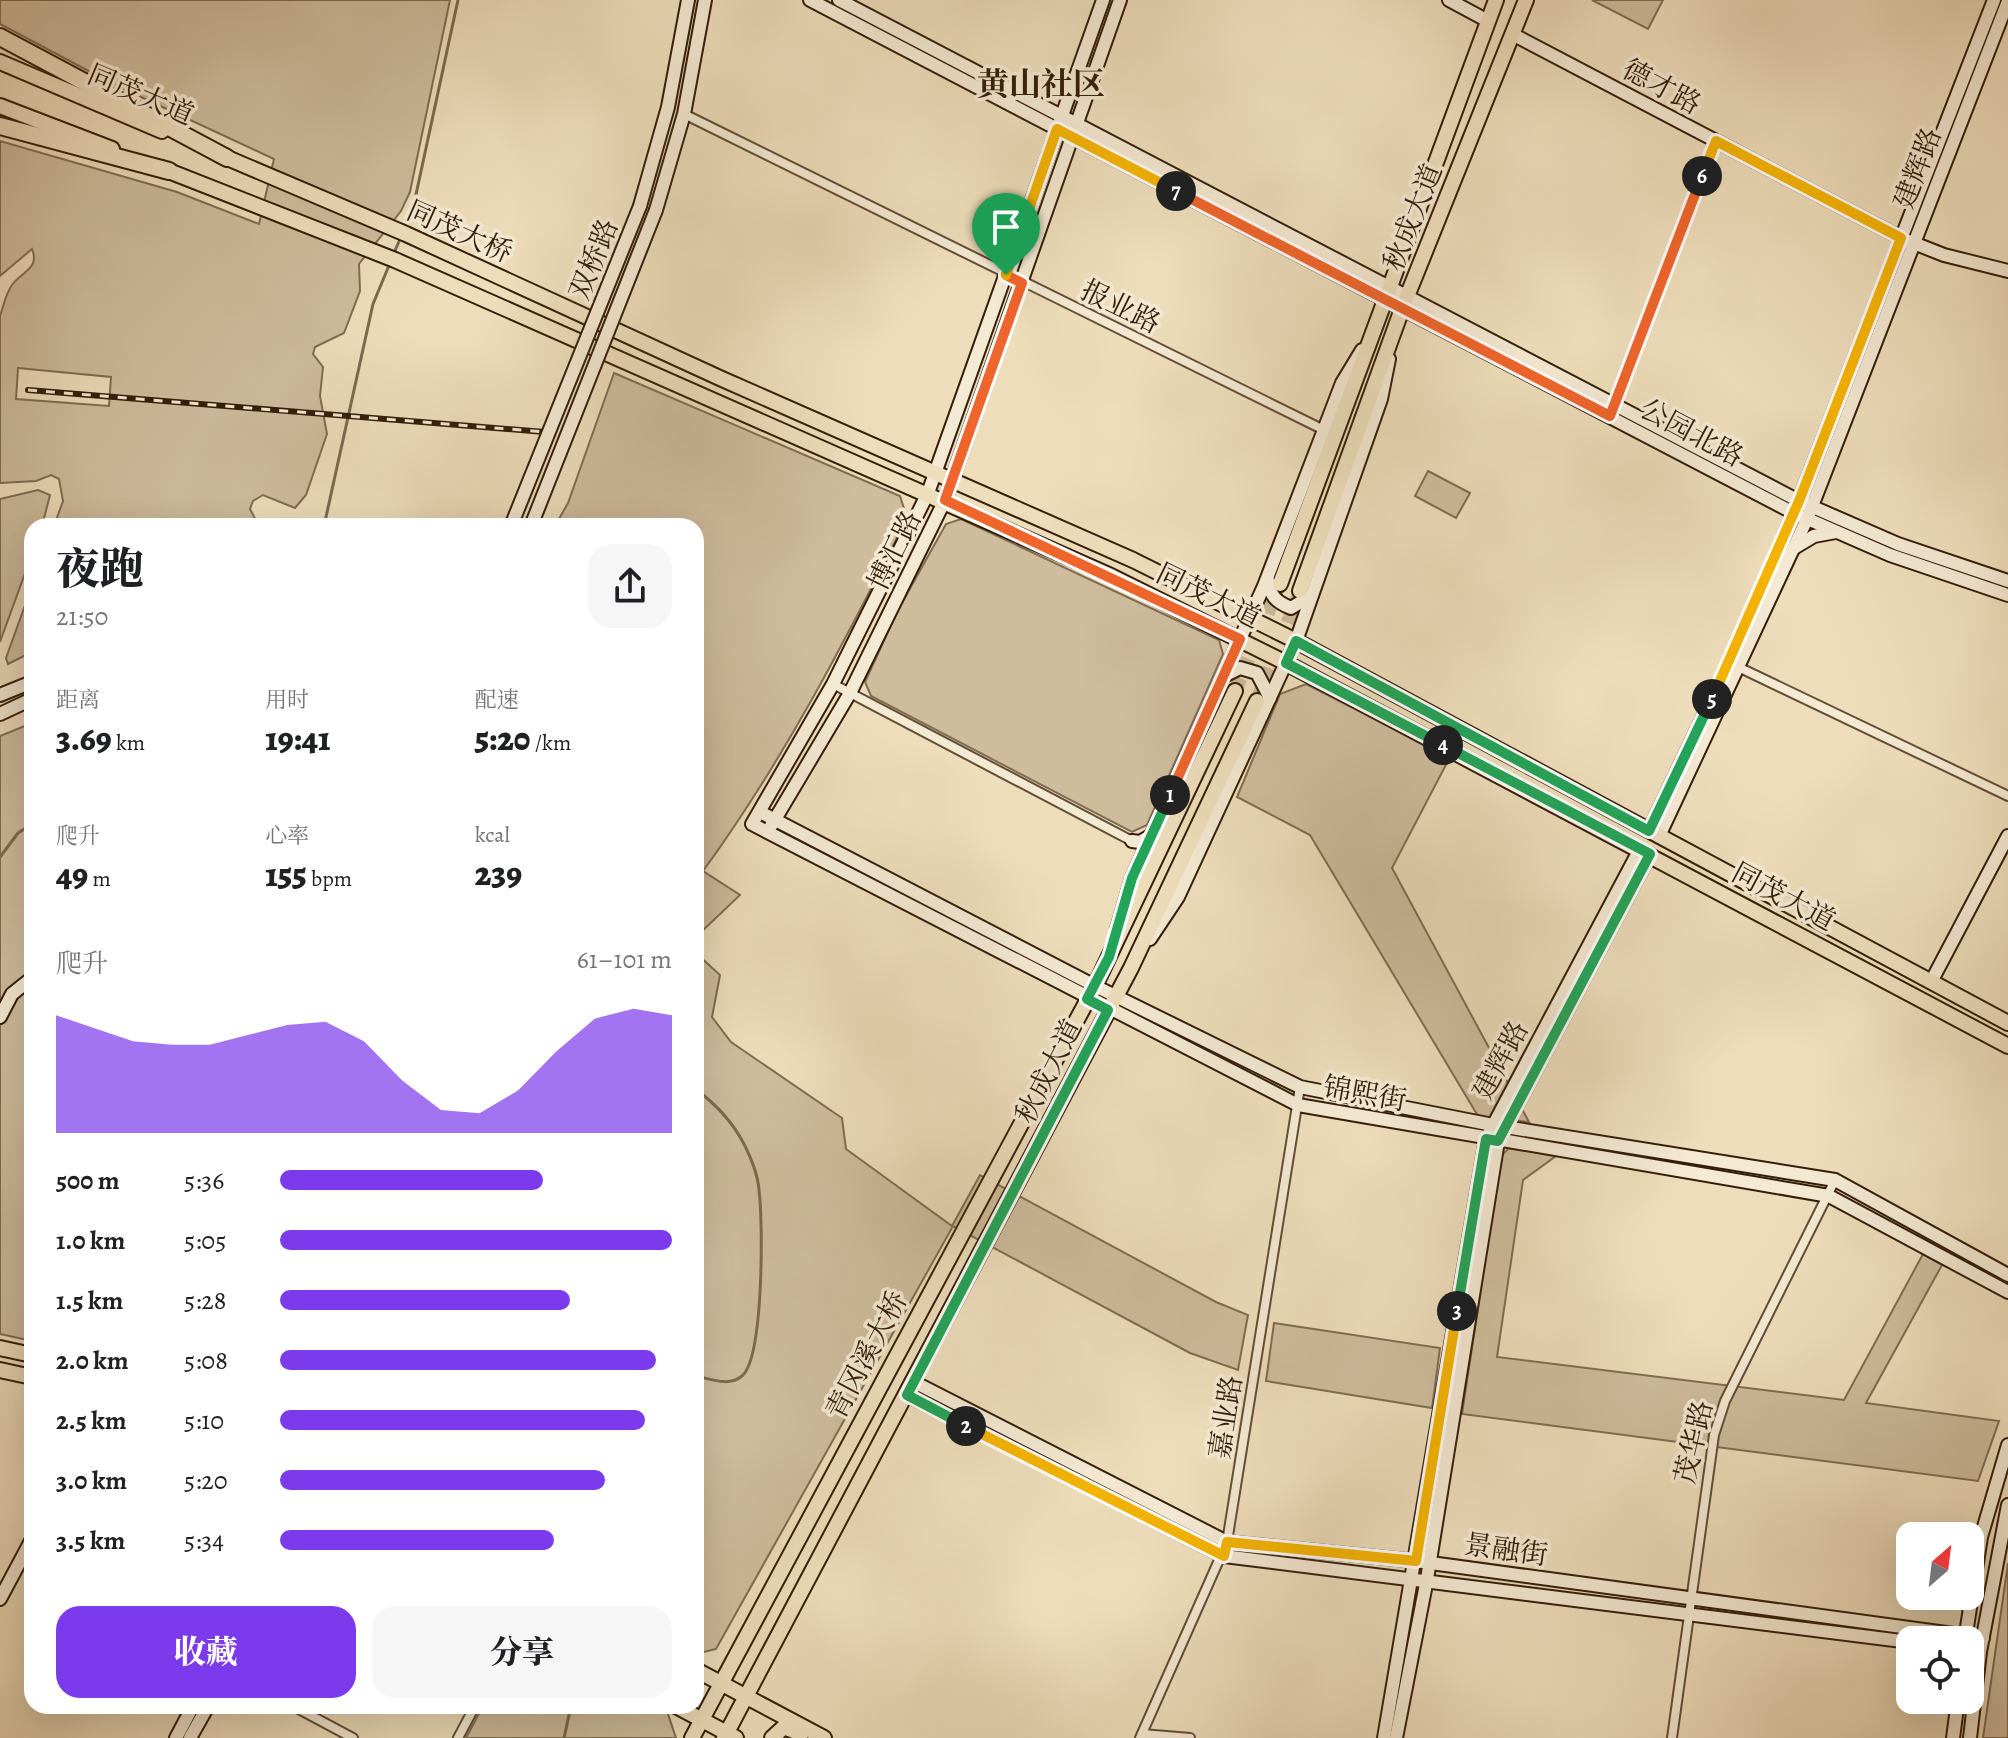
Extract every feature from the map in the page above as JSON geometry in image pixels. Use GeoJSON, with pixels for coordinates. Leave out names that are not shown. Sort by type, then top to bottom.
{"type":"FeatureCollection","features":[{"type":"Feature","properties":{"kind":"highway"},"geometry":{"type":"LineString","coordinates":[[0,37],[227,158]]}},
{"type":"Feature","properties":{"kind":"highway"},"geometry":{"type":"LineString","coordinates":[[0,126],[169,171]]}},
{"type":"Feature","properties":{"kind":"main road","name":"秋成大道"},"geometry":{"type":"LineString","coordinates":[[1274,580],[1372,333],[1496,0]]}},
{"type":"Feature","properties":{"kind":"main road","name":"秋成大道"},"geometry":{"type":"LineString","coordinates":[[1306,593],[1396,327],[1526,0]]}},
{"type":"Feature","properties":{"kind":"main road","name":"同茂大道"},"geometry":{"type":"LineString","coordinates":[[0,62],[263,173]]}},
{"type":"Feature","properties":{"kind":"main road"},"geometry":{"type":"LineString","coordinates":[[0,106],[169,171]]}},
{"type":"Feature","properties":{"kind":"main road","name":"同茂大桥"},"geometry":{"type":"LineString","coordinates":[[169,171],[395,260],[625,362]]}},
{"type":"Feature","properties":{"kind":"main road","name":"同茂大桥"},"geometry":{"type":"LineString","coordinates":[[263,173],[635,339]]}},
{"type":"Feature","properties":{"kind":"main road","name":"同茂大道"},"geometry":{"type":"LineString","coordinates":[[635,339],[1133,560],[1250,618],[2008,1023]]}},
{"type":"Feature","properties":{"kind":"main road","name":"同茂大道"},"geometry":{"type":"LineString","coordinates":[[625,362],[945,500],[1240,639],[2008,1046]]}},
{"type":"Feature","properties":{"kind":"main road","name":"秋成大道"},"geometry":{"type":"LineString","coordinates":[[1007,1150],[1109,957],[1235,691]]}},
{"type":"Feature","properties":{"kind":"main road","name":"秋成大道"},"geometry":{"type":"LineString","coordinates":[[1031,1161],[1264,699]]}},
{"type":"Feature","properties":{"kind":"main road","name":"青冈溪大桥"},"geometry":{"type":"LineString","coordinates":[[722,1684],[1007,1150]]}},
{"type":"Feature","properties":{"kind":"main road","name":"青冈溪大桥"},"geometry":{"type":"LineString","coordinates":[[910,1388],[1031,1161]]}},
{"type":"Feature","properties":{"kind":"main road"},"geometry":{"type":"LineString","coordinates":[[0,1348],[24,1353]]}},
{"type":"Feature","properties":{"kind":"main road"},"geometry":{"type":"LineString","coordinates":[[0,1370],[24,1375]]}},
{"type":"Feature","properties":{"kind":"main road"},"geometry":{"type":"LineString","coordinates":[[691,1714],[728,1736],[746,1696],[910,1388]]}},
{"type":"Feature","properties":{"kind":"main road"},"geometry":{"type":"LineString","coordinates":[[704,1674],[824,1738]]}},
{"type":"Feature","properties":{"kind":"main road"},"geometry":{"type":"LineString","coordinates":[[692,1738],[722,1684]]}},
{"type":"Feature","properties":{"kind":"main road"},"geometry":{"type":"LineString","coordinates":[[772,1738],[784,1727],[808,1738]]}},
{"type":"Feature","properties":{"kind":"street","name":"公园北路"},"geometry":{"type":"LineString","coordinates":[[810,0],[1076,131],[1796,507],[2008,581]]}},
{"type":"Feature","properties":{"kind":"street","name":"公园北路"},"geometry":{"type":"LineString","coordinates":[[839,0],[1059,123]]}},
{"type":"Feature","properties":{"kind":"street","name":"博汇路"},"geometry":{"type":"LineString","coordinates":[[752,824],[833,684],[928,493],[1103,0]]}},
{"type":"Feature","properties":{"kind":"street","name":"博汇路"},"geometry":{"type":"LineString","coordinates":[[767,832],[850,693],[945,500],[1120,0]]}},
{"type":"Feature","properties":{"kind":"street"},"geometry":{"type":"LineString","coordinates":[[1449,0],[1488,21]]}},
{"type":"Feature","properties":{"kind":"street","name":"建辉路"},"geometry":{"type":"LineString","coordinates":[[1735,666],[1994,0]]}},
{"type":"Feature","properties":{"kind":"street","name":"建辉路"},"geometry":{"type":"LineString","coordinates":[[1654,833],[1810,513],[2008,1]]}},
{"type":"Feature","properties":{"kind":"street","name":"双桥路"},"geometry":{"type":"LineString","coordinates":[[514,518],[640,206],[668,107],[687,2]]}},
{"type":"Feature","properties":{"kind":"street","name":"双桥路"},"geometry":{"type":"LineString","coordinates":[[534,518],[656,210],[684,114],[704,4]]}},
{"type":"Feature","properties":{"kind":"street","name":"德才路"},"geometry":{"type":"LineString","coordinates":[[1514,35],[1901,238],[2008,271]]}},
{"type":"Feature","properties":{"kind":"street","name":"报业路"},"geometry":{"type":"LineString","coordinates":[[684,114],[1324,430]]}},
{"type":"Feature","properties":{"kind":"street"},"geometry":{"type":"LineString","coordinates":[[1612,411],[1716,141]]}},
{"type":"Feature","properties":{"kind":"street"},"geometry":{"type":"LineString","coordinates":[[1306,593],[1291,608],[1278,603],[1270,593],[1342,383],[1372,333]]}},
{"type":"Feature","properties":{"kind":"street","name":"公园北路"},"geometry":{"type":"LineString","coordinates":[[1810,513],[1837,532],[1890,555],[2008,595]]}},
{"type":"Feature","properties":{"kind":"street"},"geometry":{"type":"LineString","coordinates":[[1794,548],[1814,536],[1837,532]]}},
{"type":"Feature","properties":{"kind":"street"},"geometry":{"type":"LineString","coordinates":[[1109,957],[1132,878],[1250,618],[1274,580]]}},
{"type":"Feature","properties":{"kind":"street"},"geometry":{"type":"LineString","coordinates":[[1264,699],[1296,641],[1306,593]]}},
{"type":"Feature","properties":{"kind":"street"},"geometry":{"type":"LineString","coordinates":[[1735,666],[2008,796]]}},
{"type":"Feature","properties":{"kind":"street"},"geometry":{"type":"LineString","coordinates":[[1224,676],[1240,668],[1257,673],[1264,699]]}},
{"type":"Feature","properties":{"kind":"street"},"geometry":{"type":"LineString","coordinates":[[833,684],[1132,841],[1140,842],[1152,835]]}},
{"type":"Feature","properties":{"kind":"street"},"geometry":{"type":"LineString","coordinates":[[0,695],[24,685]]}},
{"type":"Feature","properties":{"kind":"street"},"geometry":{"type":"LineString","coordinates":[[0,714],[24,703]]}},
{"type":"Feature","properties":{"kind":"street","name":"锦熙街"},"geometry":{"type":"LineString","coordinates":[[760,812],[1091,992],[1108,1010],[1298,1105],[1829,1196],[2008,1292]]}},
{"type":"Feature","properties":{"kind":"street","name":"锦熙街"},"geometry":{"type":"LineString","coordinates":[[752,824],[1091,992],[1116,996],[1300,1087],[1499,1126],[1835,1180],[2008,1275]]}},
{"type":"Feature","properties":{"kind":"street"},"geometry":{"type":"LineString","coordinates":[[1931,982],[2008,836]]}},
{"type":"Feature","properties":{"kind":"street","name":"建辉路"},"geometry":{"type":"LineString","coordinates":[[1396,1738],[1492,1140],[1645,851]]}},
{"type":"Feature","properties":{"kind":"street"},"geometry":{"type":"LineString","coordinates":[[0,1017],[12,994],[24,984]]}},
{"type":"Feature","properties":{"kind":"street","name":"嘉业路"},"geometry":{"type":"LineString","coordinates":[[1141,1736],[1224,1556],[1300,1087]]}},
{"type":"Feature","properties":{"kind":"street","name":"茂华路"},"geometry":{"type":"LineString","coordinates":[[1672,1738],[1714,1435],[1725,1401],[1835,1180]]}},
{"type":"Feature","properties":{"kind":"street","name":"景融街"},"geometry":{"type":"LineString","coordinates":[[910,1388],[1227,1542],[1422,1562],[1896,1628]]}},
{"type":"Feature","properties":{"kind":"street","name":"景融街"},"geometry":{"type":"LineString","coordinates":[[910,1388],[1224,1556],[1420,1578],[1896,1640]]}},
{"type":"Feature","properties":{"kind":"street"},"geometry":{"type":"LineString","coordinates":[[1968,1626],[1981,1537],[2008,1445]]}},
{"type":"Feature","properties":{"kind":"street"},"geometry":{"type":"LineString","coordinates":[[1984,1633],[2008,1505]]}},
{"type":"Feature","properties":{"kind":"street"},"geometry":{"type":"LineString","coordinates":[[0,1599],[24,1566]]}},
{"type":"Feature","properties":{"kind":"street","name":"建辉路"},"geometry":{"type":"LineString","coordinates":[[1384,1738],[1420,1578]]}},
{"type":"Feature","properties":{"kind":"street"},"geometry":{"type":"LineString","coordinates":[[176,1738],[189,1714]]}},
{"type":"Feature","properties":{"kind":"street"},"geometry":{"type":"LineString","coordinates":[[190,1738],[204,1714]]}},
{"type":"Feature","properties":{"kind":"street"},"geometry":{"type":"LineString","coordinates":[[308,1714],[353,1738]]}},
{"type":"Feature","properties":{"kind":"street"},"geometry":{"type":"LineString","coordinates":[[458,1738],[471,1714]]}},
{"type":"Feature","properties":{"kind":"street"},"geometry":{"type":"LineString","coordinates":[[1953,1738],[1956,1714]]}},
{"type":"Feature","properties":{"kind":"street"},"geometry":{"type":"LineString","coordinates":[[1970,1738],[1971,1714]]}},
{"type":"Feature","properties":{"kind":"street"},"geometry":{"type":"LineString","coordinates":[[1141,1736],[1190,1738]]}},
{"type":"Feature","properties":{"kind":"shaded area"},"geometry":{"type":"Polygon","coordinates":[[[0,0],[450,0],[410,192],[401,211],[359,264],[360,291],[344,333],[315,347],[313,354],[323,367],[320,396],[327,434],[306,495],[295,508],[263,495],[253,501],[250,509],[255,518],[57,518],[63,501],[59,479],[51,475],[36,481],[0,483],[0,316],[6,296],[16,280],[32,265],[34,256],[32,249],[0,276],[0,141],[177,192],[259,224],[274,159],[113,84],[0,24],[0,0]],[[18,368],[16,399],[109,406],[111,377],[18,368]]]}},
{"type":"Feature","properties":{"kind":"shaded area"},"geometry":{"type":"Polygon","coordinates":[[[1592,0],[1663,0],[1648,29],[1592,0]]]}},
{"type":"Feature","properties":{"kind":"shaded area"},"geometry":{"type":"Polygon","coordinates":[[[614,373],[900,496],[907,518],[837,654],[787,743],[704,870],[704,518],[560,518],[568,503],[614,373]]]}},
{"type":"Feature","properties":{"kind":"shaded area"},"geometry":{"type":"Polygon","coordinates":[[[1428,471],[1470,493],[1456,518],[1415,496],[1428,471]]]}},
{"type":"Feature","properties":{"kind":"shaded area"},"geometry":{"type":"Polygon","coordinates":[[[38,490],[50,495],[44,518],[24,518],[24,576],[0,642],[0,499],[38,490]]]}},
{"type":"Feature","properties":{"kind":"shaded area"},"geometry":{"type":"Polygon","coordinates":[[[961,519],[1219,640],[1223,654],[1147,825],[1132,832],[871,696],[865,682],[898,610],[946,524],[961,519]]]}},
{"type":"Feature","properties":{"kind":"shaded area"},"geometry":{"type":"Polygon","coordinates":[[[24,608],[24,656],[8,664],[6,658],[24,608]]]}},
{"type":"Feature","properties":{"kind":"shaded area"},"geometry":{"type":"Polygon","coordinates":[[[1306,684],[1450,757],[1392,868],[1529,1122],[1478,1116],[1310,835],[1237,797],[1280,694],[1306,684]]]}},
{"type":"Feature","properties":{"kind":"shaded area"},"geometry":{"type":"Polygon","coordinates":[[[24,726],[24,1339],[0,1334],[0,736],[24,726]]]}},
{"type":"Feature","properties":{"kind":"shaded area"},"geometry":{"type":"Polygon","coordinates":[[[704,872],[740,895],[704,929],[704,872]]]}},
{"type":"Feature","properties":{"kind":"shaded area"},"geometry":{"type":"Polygon","coordinates":[[[704,960],[720,975],[712,1017],[731,1042],[842,1118],[846,1149],[952,1226],[980,1175],[1216,1302],[1248,1315],[1238,1370],[1190,1353],[953,1226],[716,1649],[704,1652],[704,960]]]}},
{"type":"Feature","properties":{"kind":"shaded area"},"geometry":{"type":"Polygon","coordinates":[[[1509,1148],[1556,1156],[1523,1180],[1497,1357],[1844,1400],[1923,1254],[1942,1265],[1866,1403],[1999,1421],[1978,1481],[1462,1414],[1501,1156],[1509,1148]]]}},
{"type":"Feature","properties":{"kind":"shaded area"},"geometry":{"type":"Polygon","coordinates":[[[1274,1323],[1440,1348],[1432,1408],[1266,1381],[1274,1323]]]}},
{"type":"Feature","properties":{"kind":"shaded area"},"geometry":{"type":"Polygon","coordinates":[[[2008,1563],[2008,1738],[1983,1738],[2008,1563]]]}},
{"type":"Feature","properties":{"kind":"shaded area"},"geometry":{"type":"Polygon","coordinates":[[[479,1714],[668,1714],[676,1738],[466,1738],[479,1714]]]}},
{"type":"Feature","properties":{"kind":"waterway"},"geometry":{"type":"LineString","coordinates":[[403,229],[415,199],[458,0]]}},
{"type":"Feature","properties":{"kind":"waterway"},"geometry":{"type":"LineString","coordinates":[[393,255],[401,237]]}},
{"type":"Feature","properties":{"kind":"waterway"},"geometry":{"type":"LineString","coordinates":[[326,518],[373,304],[390,263]]}},
{"type":"Feature","properties":{"kind":"waterway"},"geometry":{"type":"LineString","coordinates":[[0,857],[24,829]]}},
{"type":"Feature","properties":{"kind":"waterway"},"geometry":{"type":"LineString","coordinates":[[704,1096],[729,1121],[751,1160],[759,1190],[761,1229],[758,1317],[749,1364],[742,1376],[731,1381],[704,1378]]}},
{"type":"Feature","properties":{"kind":"waterway"},"geometry":{"type":"LineString","coordinates":[[564,1738],[569,1714]]}},
{"type":"Feature","properties":{"kind":"tunnel"},"geometry":{"type":"LineString","coordinates":[[1235,691],[1278,588]]}},
{"type":"Feature","properties":{"kind":"tunnel"},"geometry":{"type":"LineString","coordinates":[[1257,701],[1298,597]]}},
{"type":"Feature","properties":{"kind":"railway"},"geometry":{"type":"LineString","coordinates":[[28,390],[545,432]]}},
{"type":"Feature","properties":{"kind":"district","name":"黄山社区"},"geometry":{"type":"Point","coordinates":[1041,84]}},
{"type":"Feature","properties":{"kind":"route"},"geometry":{"type":"LineString","coordinates":[[1057,129],[1610,416],[1716,141],[1901,238],[1799,501],[1729,663],[1649,831],[1296,641],[1286,663],[1650,854],[1498,1141],[1486,1139],[1416,1561],[1227,1542],[1224,1556],[907,1395],[1108,1010],[1087,999],[1109,957],[1132,878],[1240,639],[945,500],[1022,283],[1006,275],[1057,129]]}}]}
